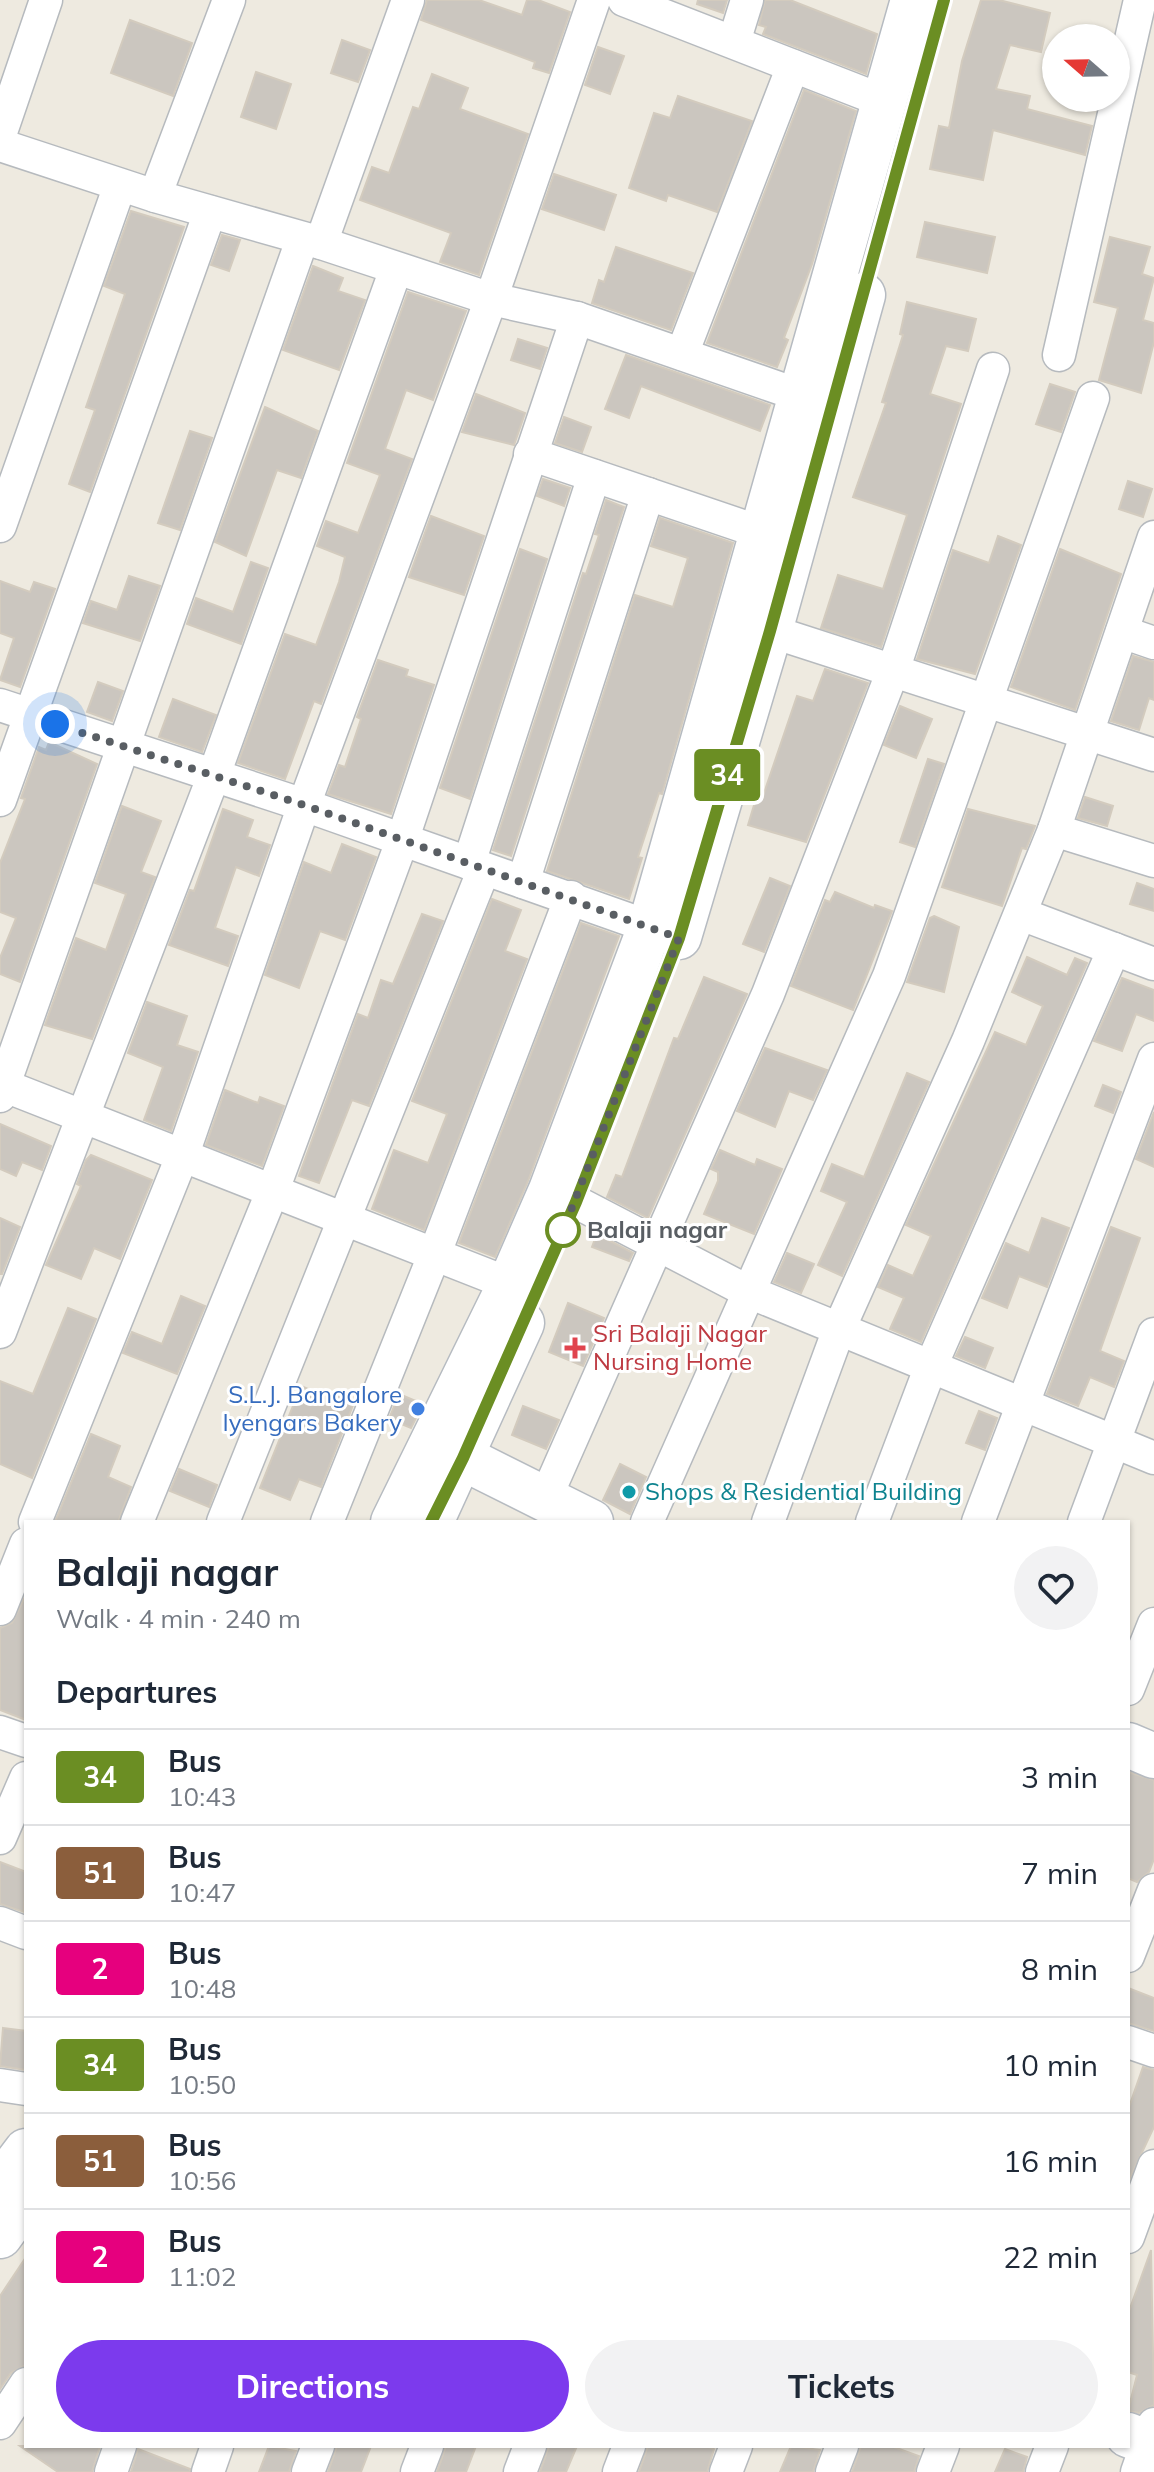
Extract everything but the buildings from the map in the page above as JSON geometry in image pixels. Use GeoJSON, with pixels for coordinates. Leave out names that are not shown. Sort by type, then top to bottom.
{"type":"FeatureCollection","features":[{"type":"Feature","properties":{"kind":"street"},"geometry":{"type":"LineString","coordinates":[[0,135],[46,0]]}},
{"type":"Feature","properties":{"kind":"street"},"geometry":{"type":"LineString","coordinates":[[155,196],[229,0]]}},
{"type":"Feature","properties":{"kind":"street"},"geometry":{"type":"LineString","coordinates":[[408,0],[312,241],[1,1089],[183,1154],[510,1284]]}},
{"type":"Feature","properties":{"kind":"street"},"geometry":{"type":"LineString","coordinates":[[36,1520],[183,1154],[304,805],[491,299],[594,0]]}},
{"type":"Feature","properties":{"kind":"street"},"geometry":{"type":"LineString","coordinates":[[624,0],[886,102]]}},
{"type":"Feature","properties":{"kind":"street"},"geometry":{"type":"LineString","coordinates":[[734,42],[747,0]]}},
{"type":"Feature","properties":{"kind":"street"},"geometry":{"type":"LineString","coordinates":[[394,1520],[510,1284],[665,932],[763,533],[913,0]]}},
{"type":"Feature","properties":{"kind":"street"},"geometry":{"type":"LineString","coordinates":[[432,1520],[463,1458],[576,1202],[665,932],[770,631],[944,0]]}},
{"type":"Feature","properties":{"kind":"street"},"geometry":{"type":"LineString","coordinates":[[1059,355],[1140,0]]}},
{"type":"Feature","properties":{"kind":"street"},"geometry":{"type":"LineString","coordinates":[[682,354],[793,66]]}},
{"type":"Feature","properties":{"kind":"street"},"geometry":{"type":"LineString","coordinates":[[0,145],[491,299],[577,318],[802,396]]}},
{"type":"Feature","properties":{"kind":"street"},"geometry":{"type":"LineString","coordinates":[[0,526],[120,185]]}},
{"type":"Feature","properties":{"kind":"street"},"geometry":{"type":"LineString","coordinates":[[0,800],[210,212]]}},
{"type":"Feature","properties":{"kind":"street"},"geometry":{"type":"LineString","coordinates":[[0,1332],[214,775],[396,269]]}},
{"type":"Feature","properties":{"kind":"street"},"geometry":{"type":"LineString","coordinates":[[138,1520],[273,1190],[402,841],[577,318]]}},
{"type":"Feature","properties":{"kind":"street"},"geometry":{"type":"LineString","coordinates":[[572,1517],[546,1497],[660,1245],[768,994],[894,668],[993,369]]}},
{"type":"Feature","properties":{"kind":"street"},"geometry":{"type":"LineString","coordinates":[[648,1520],[889,976],[1093,398]]}},
{"type":"Feature","properties":{"kind":"street"},"geometry":{"type":"LineString","coordinates":[[530,454],[763,533]]}},
{"type":"Feature","properties":{"kind":"street"},"geometry":{"type":"LineString","coordinates":[[224,1520],[346,1219],[477,866],[594,476]]}},
{"type":"Feature","properties":{"kind":"street"},"geometry":{"type":"LineString","coordinates":[[523,882],[648,494]]}},
{"type":"Feature","properties":{"kind":"street"},"geometry":{"type":"LineString","coordinates":[[769,1520],[839,1329],[968,1041],[1054,830],[1154,538]]}},
{"type":"Feature","properties":{"kind":"street"},"geometry":{"type":"LineString","coordinates":[[770,631],[894,668],[1154,755]]}},
{"type":"Feature","properties":{"kind":"street"},"geometry":{"type":"LineString","coordinates":[[1122,632],[1154,643]]}},
{"type":"Feature","properties":{"kind":"street"},"geometry":{"type":"LineString","coordinates":[[0,705],[304,805],[665,932]]}},
{"type":"Feature","properties":{"kind":"street"},"geometry":{"type":"LineString","coordinates":[[1054,830],[1154,861]]}},
{"type":"Feature","properties":{"kind":"street"},"geometry":{"type":"LineString","coordinates":[[328,1520],[435,1253],[571,897]]}},
{"type":"Feature","properties":{"kind":"street"},"geometry":{"type":"LineString","coordinates":[[1021,914],[1154,964]]}},
{"type":"Feature","properties":{"kind":"street"},"geometry":{"type":"LineString","coordinates":[[873,1520],[931,1366],[1114,949]]}},
{"type":"Feature","properties":{"kind":"street"},"geometry":{"type":"LineString","coordinates":[[979,1520],[1154,1059]]}},
{"type":"Feature","properties":{"kind":"street"},"geometry":{"type":"LineString","coordinates":[[576,1202],[749,1292],[1154,1458]]}},
{"type":"Feature","properties":{"kind":"street"},"geometry":{"type":"LineString","coordinates":[[1085,1520],[1154,1334]]}},
{"type":"Feature","properties":{"kind":"street"},"geometry":{"type":"LineString","coordinates":[[463,1458],[572,1517]]}},
{"type":"Feature","properties":{"kind":"street"},"geometry":{"type":"LineString","coordinates":[[24,1549],[0,1611],[24,1620]]}},
{"type":"Feature","properties":{"kind":"street"},"geometry":{"type":"LineString","coordinates":[[1130,1684],[1154,1624]]}},
{"type":"Feature","properties":{"kind":"street"},"geometry":{"type":"LineString","coordinates":[[0,1732],[24,1740]]}},
{"type":"Feature","properties":{"kind":"street"},"geometry":{"type":"LineString","coordinates":[[1130,1746],[1154,1756]]}},
{"type":"Feature","properties":{"kind":"street"},"geometry":{"type":"LineString","coordinates":[[9,1826],[24,1784]]}},
{"type":"Feature","properties":{"kind":"street"},"geometry":{"type":"LineString","coordinates":[[1130,1951],[1154,1890]]}},
{"type":"Feature","properties":{"kind":"street"},"geometry":{"type":"LineString","coordinates":[[0,1923],[24,1932]]}},
{"type":"Feature","properties":{"kind":"street"},"geometry":{"type":"LineString","coordinates":[[1130,2043],[1154,2051]]}},
{"type":"Feature","properties":{"kind":"street"},"geometry":{"type":"LineString","coordinates":[[0,2085],[24,2089]]}},
{"type":"Feature","properties":{"kind":"street"},"geometry":{"type":"LineString","coordinates":[[0,2186],[24,2154]]}},
{"type":"Feature","properties":{"kind":"street"},"geometry":{"type":"LineString","coordinates":[[1130,2232],[1154,2166]]}},
{"type":"Feature","properties":{"kind":"street"},"geometry":{"type":"LineString","coordinates":[[0,2236],[24,2203]]}},
{"type":"Feature","properties":{"kind":"street"},"geometry":{"type":"LineString","coordinates":[[0,2423],[24,2387]]}},
{"type":"Feature","properties":{"kind":"street"},"geometry":{"type":"LineString","coordinates":[[111,2472],[119,2448]]}},
{"type":"Feature","properties":{"kind":"street"},"geometry":{"type":"LineString","coordinates":[[208,2472],[216,2448]]}},
{"type":"Feature","properties":{"kind":"street"},"geometry":{"type":"LineString","coordinates":[[308,2472],[317,2448]]}},
{"type":"Feature","properties":{"kind":"street"},"geometry":{"type":"LineString","coordinates":[[417,2472],[426,2448]]}},
{"type":"Feature","properties":{"kind":"street"},"geometry":{"type":"LineString","coordinates":[[520,2472],[529,2448]]}},
{"type":"Feature","properties":{"kind":"street"},"geometry":{"type":"LineString","coordinates":[[619,2472],[628,2448]]}},
{"type":"Feature","properties":{"kind":"street"},"geometry":{"type":"LineString","coordinates":[[726,2472],[735,2448]]}},
{"type":"Feature","properties":{"kind":"street"},"geometry":{"type":"LineString","coordinates":[[832,2472],[841,2448]]}},
{"type":"Feature","properties":{"kind":"street"},"geometry":{"type":"LineString","coordinates":[[933,2472],[942,2448]]}},
{"type":"Feature","properties":{"kind":"street"},"geometry":{"type":"LineString","coordinates":[[1042,2472],[1051,2448]]}},
{"type":"Feature","properties":{"kind":"bus line","name":"34"},"geometry":{"type":"LineString","coordinates":[[432,1520],[463,1458],[576,1202],[679,938],[770,631],[944,0]]}},
{"type":"Feature","properties":{"kind":"place","name":"Balaji nagar"},"geometry":{"type":"Point","coordinates":[563,1230]}},
{"type":"Feature","properties":{"kind":"place","name":"Sri Balaji Nagar Nursing Home"},"geometry":{"type":"Point","coordinates":[575,1348]}},
{"type":"Feature","properties":{"kind":"place","name":"S.L.J. Bangalore Iyengars Bakery"},"geometry":{"type":"Point","coordinates":[418,1409]}},
{"type":"Feature","properties":{"kind":"place","name":"Shops & Residential Building"},"geometry":{"type":"Point","coordinates":[629,1492]}},
{"type":"Feature","properties":{"kind":"route"},"geometry":{"type":"LineString","coordinates":[[55,724],[304,805],[571,897],[679,938],[563,1230]]}}]}
